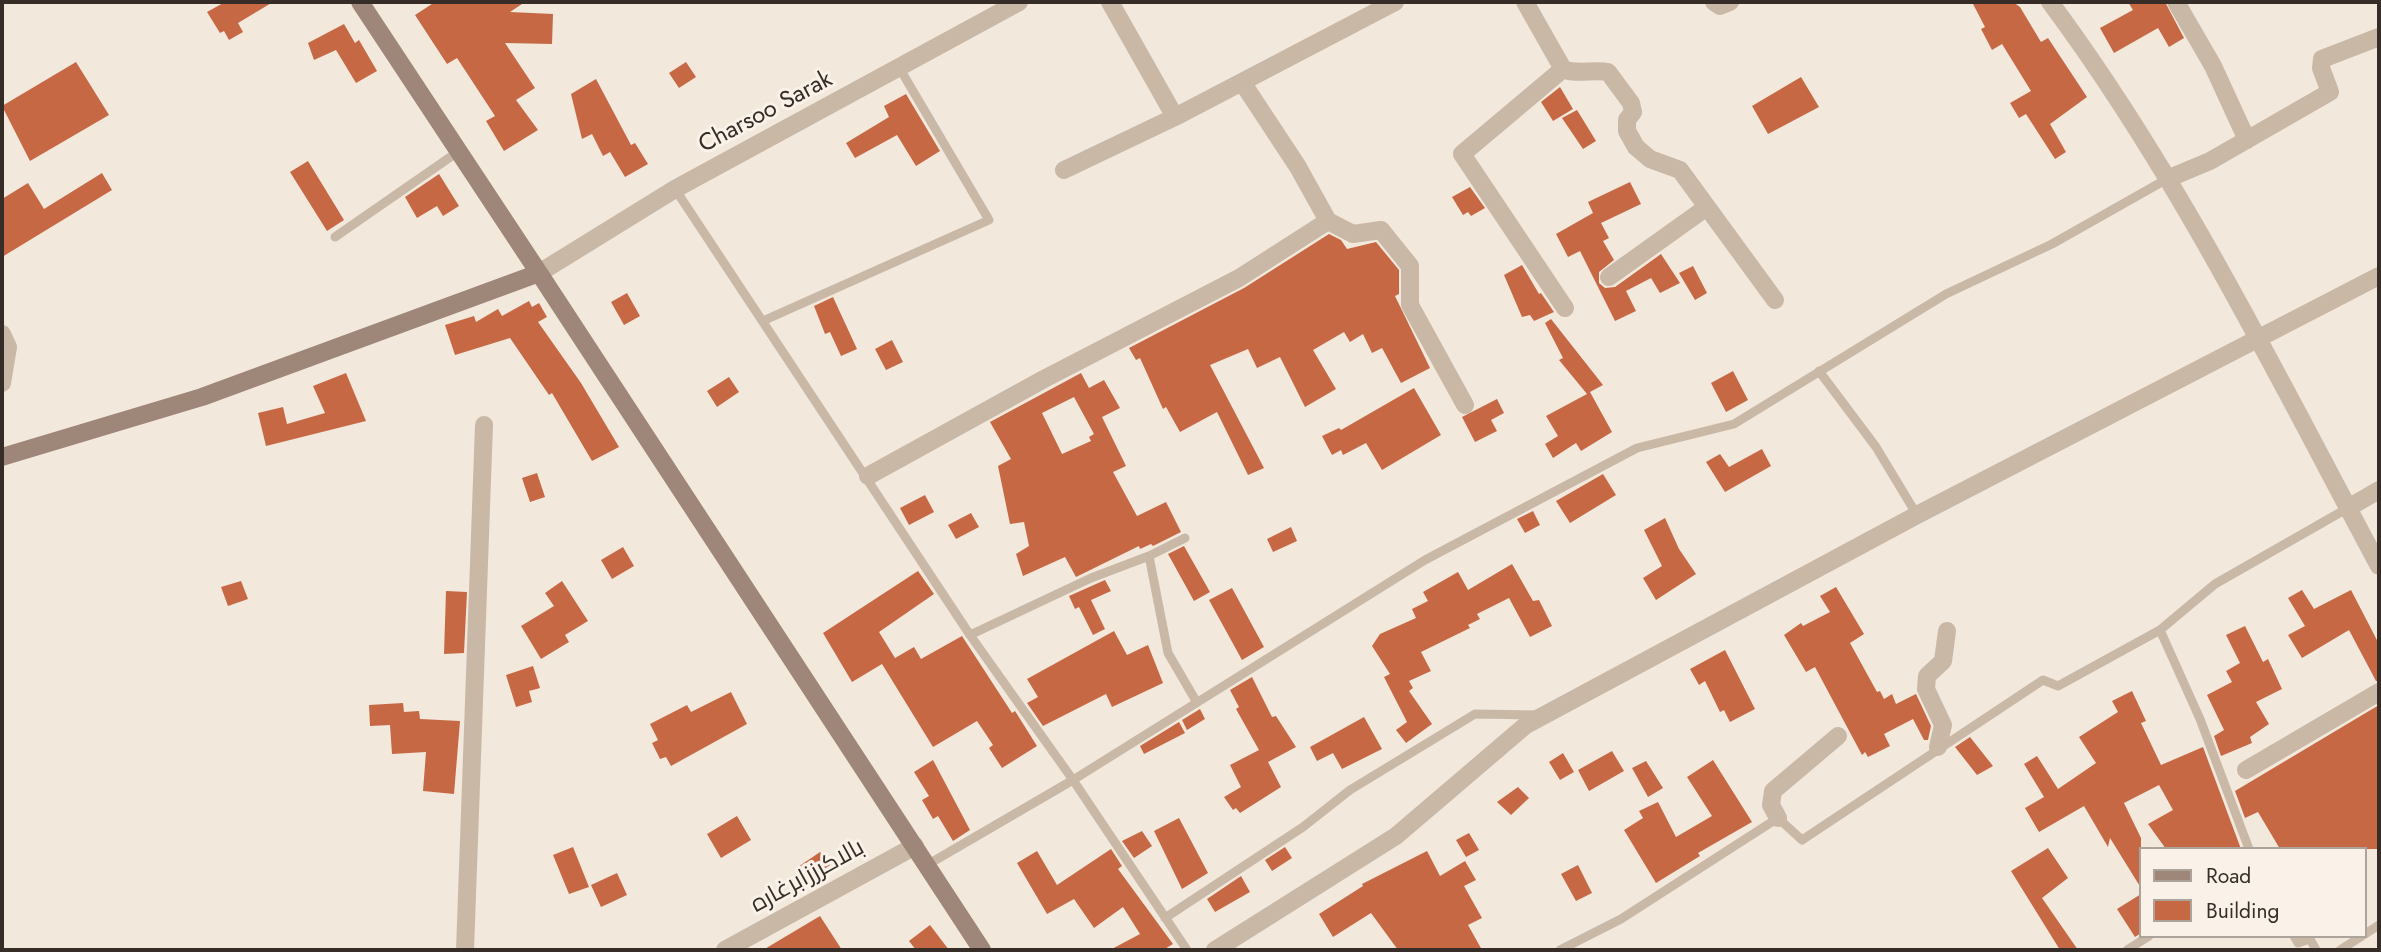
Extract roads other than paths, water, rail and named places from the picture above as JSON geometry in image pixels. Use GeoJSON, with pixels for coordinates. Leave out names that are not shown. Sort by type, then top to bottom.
{"type":"FeatureCollection","features":[{"type":"Feature","properties":{"kind":"main road"},"geometry":{"type":"LineString","coordinates":[[360,2],[982,950]]}},
{"type":"Feature","properties":{"kind":"main road"},"geometry":{"type":"LineString","coordinates":[[2,457],[202,397],[539,273]]}},
{"type":"Feature","properties":{"kind":"street","name":"Charsoo Sarak"},"geometry":{"type":"LineString","coordinates":[[539,273],[675,189],[1019,2]]}},
{"type":"Feature","properties":{"kind":"street"},"geometry":{"type":"LineString","coordinates":[[1110,2],[1175,117]]}},
{"type":"Feature","properties":{"kind":"street"},"geometry":{"type":"LineString","coordinates":[[1064,170],[1175,117],[1395,2]]}},
{"type":"Feature","properties":{"kind":"street"},"geometry":{"type":"LineString","coordinates":[[1525,2],[1563,69],[1571,73],[1592,69],[1608,72],[1631,103],[1633,112],[1627,120],[1627,131],[1636,147],[1650,159],[1680,170],[1775,300]]}},
{"type":"Feature","properties":{"kind":"street"},"geometry":{"type":"LineString","coordinates":[[1714,2],[1720,6],[1730,2]]}},
{"type":"Feature","properties":{"kind":"street"},"geometry":{"type":"LineString","coordinates":[[2050,2],[2090,56],[2167,179],[2259,337],[2379,566]]}},
{"type":"Feature","properties":{"kind":"street"},"geometry":{"type":"LineString","coordinates":[[2176,2],[2214,66],[2247,140]]}},
{"type":"Feature","properties":{"kind":"street"},"geometry":{"type":"LineString","coordinates":[[2167,179],[2210,162],[2330,92],[2321,68],[2322,59],[2379,37]]}},
{"type":"Feature","properties":{"kind":"street"},"geometry":{"type":"LineString","coordinates":[[1563,69],[1462,154],[1565,308]]}},
{"type":"Feature","properties":{"kind":"street"},"geometry":{"type":"LineString","coordinates":[[1242,82],[1298,167],[1328,221],[1353,234],[1381,230],[1410,266],[1410,304],[1465,405]]}},
{"type":"Feature","properties":{"kind":"street"},"geometry":{"type":"LineString","coordinates":[[1609,277],[1707,207]]}},
{"type":"Feature","properties":{"kind":"street"},"geometry":{"type":"LineString","coordinates":[[868,476],[1044,379],[1239,278],[1328,221]]}},
{"type":"Feature","properties":{"kind":"street"},"geometry":{"type":"LineString","coordinates":[[1215,950],[1396,836],[1526,725],[1917,515],[2379,276]]}},
{"type":"Feature","properties":{"kind":"street"},"geometry":{"type":"LineString","coordinates":[[2,334],[8,347],[2,383]]}},
{"type":"Feature","properties":{"kind":"street"},"geometry":{"type":"LineString","coordinates":[[463,950],[484,425]]}},
{"type":"Feature","properties":{"kind":"street"},"geometry":{"type":"LineString","coordinates":[[2348,508],[2379,490]]}},
{"type":"Feature","properties":{"kind":"street"},"geometry":{"type":"LineString","coordinates":[[1938,747],[1943,725],[1926,690],[1927,676],[1943,661],[1947,631]]}},
{"type":"Feature","properties":{"kind":"street"},"geometry":{"type":"LineString","coordinates":[[2246,770],[2379,692]]}},
{"type":"Feature","properties":{"kind":"street"},"geometry":{"type":"LineString","coordinates":[[1778,818],[1771,805],[1773,791],[1838,736]]}},
{"type":"Feature","properties":{"kind":"street","name":"بالاکرززابرغاره"},"geometry":{"type":"LineString","coordinates":[[725,950],[915,846]]}},
{"type":"Feature","properties":{"kind":"lane"},"geometry":{"type":"LineString","coordinates":[[765,320],[989,220],[900,69]]}},
{"type":"Feature","properties":{"kind":"lane"},"geometry":{"type":"LineString","coordinates":[[335,237],[459,151]]}},
{"type":"Feature","properties":{"kind":"lane"},"geometry":{"type":"LineString","coordinates":[[927,865],[1073,780],[1424,560],[1637,448],[1734,424],[1946,294],[2052,244],[2167,179]]}},
{"type":"Feature","properties":{"kind":"lane"},"geometry":{"type":"LineString","coordinates":[[675,189],[765,320],[970,635],[1073,780],[1187,950]]}},
{"type":"Feature","properties":{"kind":"lane"},"geometry":{"type":"LineString","coordinates":[[1819,372],[1876,447],[1917,515]]}},
{"type":"Feature","properties":{"kind":"lane"},"geometry":{"type":"LineString","coordinates":[[1560,950],[1621,919],[1778,818],[1802,839],[2043,680],[2058,686],[2160,631],[2215,584],[2348,508]]}},
{"type":"Feature","properties":{"kind":"lane"},"geometry":{"type":"LineString","coordinates":[[970,635],[1091,578],[1149,556],[1185,538]]}},
{"type":"Feature","properties":{"kind":"lane"},"geometry":{"type":"LineString","coordinates":[[1149,556],[1168,653],[1196,701]]}},
{"type":"Feature","properties":{"kind":"lane"},"geometry":{"type":"LineString","coordinates":[[2160,631],[2200,719],[2248,847]]}},
{"type":"Feature","properties":{"kind":"lane"},"geometry":{"type":"LineString","coordinates":[[1165,918],[1303,827],[1350,790],[1475,714],[1544,715]]}},
{"type":"Feature","properties":{"kind":"lane"},"geometry":{"type":"LineString","coordinates":[[2127,950],[2146,938]]}},
{"type":"Feature","properties":{"kind":"lane"},"geometry":{"type":"LineString","coordinates":[[2295,938],[2298,943],[2310,939],[2316,950]]}},
{"type":"Feature","properties":{"kind":"lane"},"geometry":{"type":"LineString","coordinates":[[2340,950],[2359,938]]}}]}
